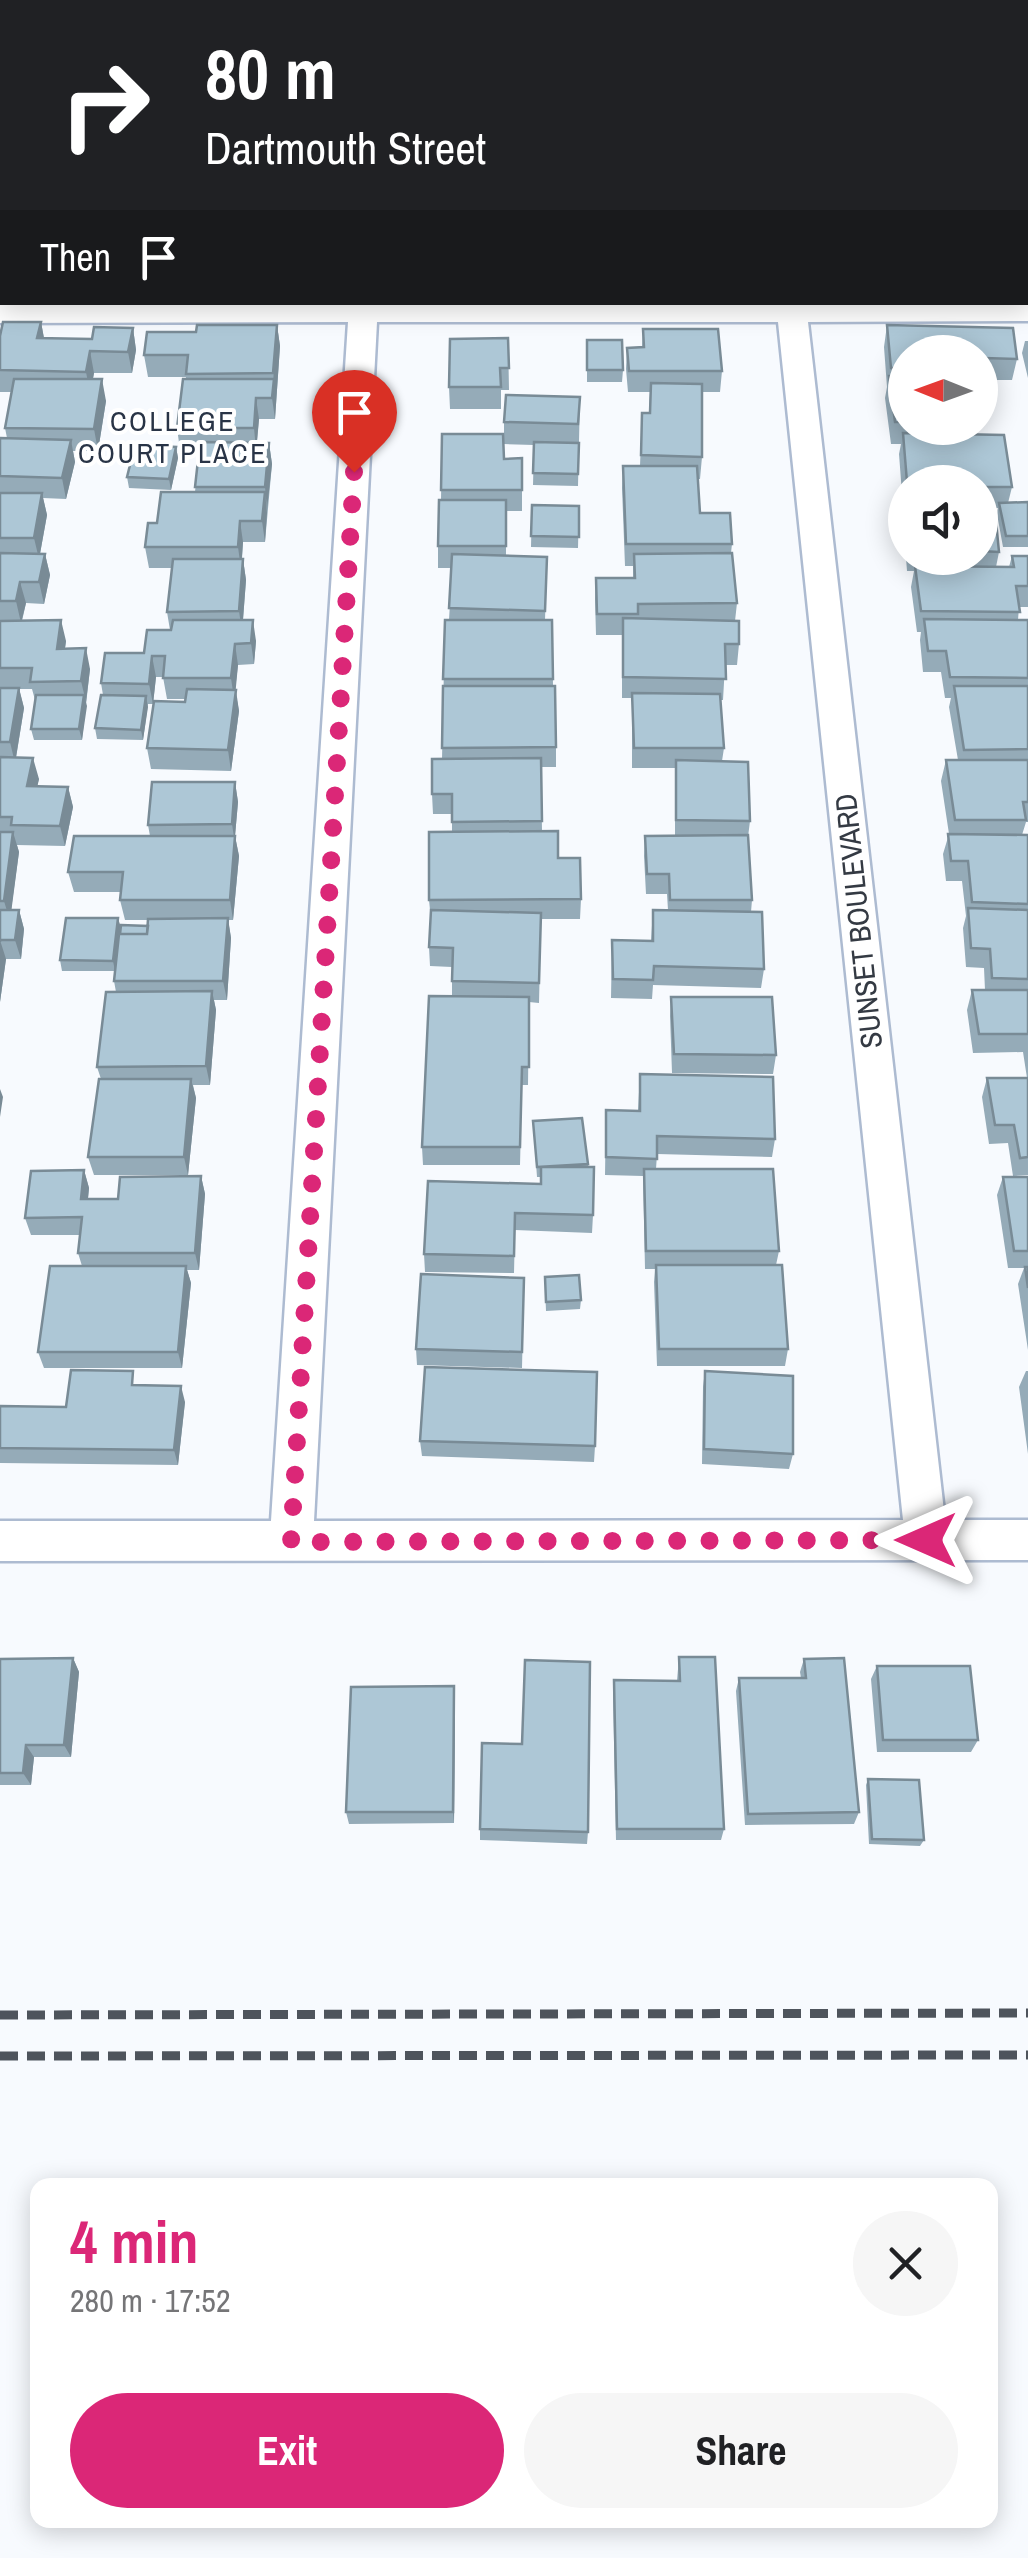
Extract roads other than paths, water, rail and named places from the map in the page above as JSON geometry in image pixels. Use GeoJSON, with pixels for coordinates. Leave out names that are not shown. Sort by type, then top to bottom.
{"type":"FeatureCollection","features":[{"type":"Feature","properties":{"kind":"street"},"geometry":{"type":"LineString","coordinates":[[291,1542],[363,308]]}},
{"type":"Feature","properties":{"kind":"street"},"geometry":{"type":"LineString","coordinates":[[0,314],[363,308],[1028,312]]}},
{"type":"Feature","properties":{"kind":"street","name":"SUNSET BOULEVARD"},"geometry":{"type":"LineString","coordinates":[[791,308],[926,1540]]}},
{"type":"Feature","properties":{"kind":"street"},"geometry":{"type":"LineString","coordinates":[[0,1541],[1028,1540]]}},
{"type":"Feature","properties":{"kind":"railway"},"geometry":{"type":"LineString","coordinates":[[0,2015],[1028,2013]]}},
{"type":"Feature","properties":{"kind":"railway"},"geometry":{"type":"LineString","coordinates":[[0,2056],[1028,2055]]}},
{"type":"Feature","properties":{"kind":"district","name":"COLLEGE COURT PLACE"},"geometry":{"type":"Point","coordinates":[173,437]}}]}
